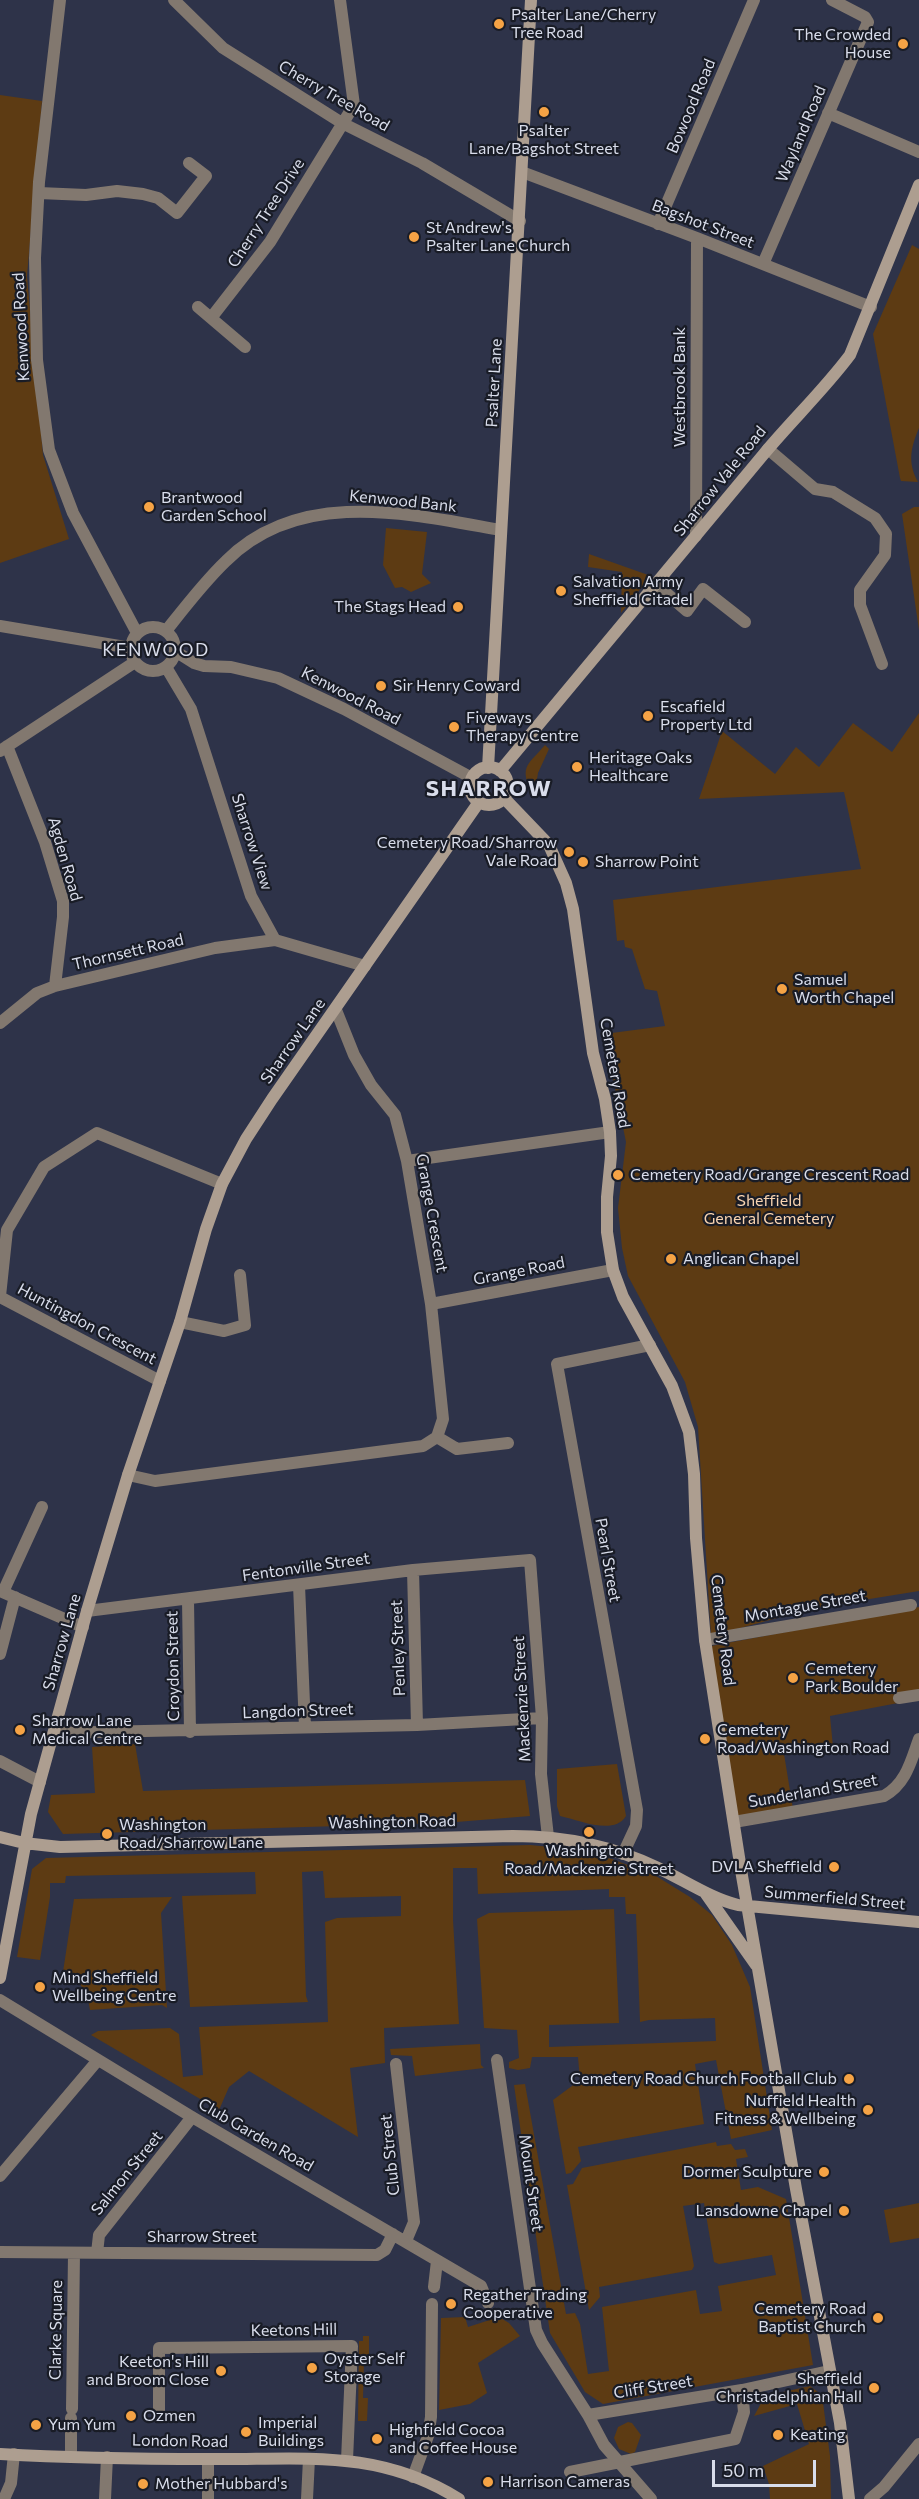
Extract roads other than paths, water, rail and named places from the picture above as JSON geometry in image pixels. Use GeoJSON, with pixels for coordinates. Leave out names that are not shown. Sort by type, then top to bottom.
{"type":"FeatureCollection","features":[{"type":"Feature","properties":{"kind":"street","name":"Kenwood Road"},"geometry":{"type":"LineString","coordinates":[[60,0],[39,193],[35,258],[37,360],[49,450],[73,513],[138,633]]}},
{"type":"Feature","properties":{"kind":"street","name":"Cherry Tree Road"},"geometry":{"type":"LineString","coordinates":[[174,0],[223,48],[342,123],[422,163],[520,221]]}},
{"type":"Feature","properties":{"kind":"street","name":"Cherry Tree Drive"},"geometry":{"type":"LineString","coordinates":[[211,318],[266,249],[354,105],[340,0]]}},
{"type":"Feature","properties":{"kind":"street","name":"Psalter Lane"},"geometry":{"type":"LineString","coordinates":[[494,769],[501,530],[531,0]]}},
{"type":"Feature","properties":{"kind":"street","name":"Bowood Road"},"geometry":{"type":"LineString","coordinates":[[658,224],[753,0]]}},
{"type":"Feature","properties":{"kind":"street","name":"Wayland Road"},"geometry":{"type":"LineString","coordinates":[[763,264],[868,22],[865,17],[832,0]]}},
{"type":"Feature","properties":{"kind":"street"},"geometry":{"type":"LineString","coordinates":[[828,113],[919,152]]}},
{"type":"Feature","properties":{"kind":"street"},"geometry":{"type":"LineString","coordinates":[[39,193],[86,195],[117,191],[143,194],[158,198],[177,213],[206,176],[189,163]]}},
{"type":"Feature","properties":{"kind":"street","name":"Bagshot Street"},"geometry":{"type":"LineString","coordinates":[[522,172],[698,238],[871,307]]}},
{"type":"Feature","properties":{"kind":"street","name":"Sharrow Vale Road"},"geometry":{"type":"LineString","coordinates":[[494,769],[657,585],[768,449],[850,355],[919,185]]}},
{"type":"Feature","properties":{"kind":"street","name":"Westbrook Bank"},"geometry":{"type":"LineString","coordinates":[[696,536],[698,238]]}},
{"type":"Feature","properties":{"kind":"street"},"geometry":{"type":"LineString","coordinates":[[198,306],[245,347]]}},
{"type":"Feature","properties":{"kind":"street"},"geometry":{"type":"LineString","coordinates":[[768,449],[815,489],[833,492],[875,518],[886,534],[885,555],[860,590],[860,604],[882,664]]}},
{"type":"Feature","properties":{"kind":"street","name":"Kenwood Bank"},"geometry":{"type":"LineString","coordinates":[[166,631],[227,560],[259,536],[296,519],[322,513],[352,511],[426,517],[501,530]]}},
{"type":"Feature","properties":{"kind":"street"},"geometry":{"type":"LineString","coordinates":[[657,585],[687,611],[703,589],[745,622]]}},
{"type":"Feature","properties":{"kind":"street"},"geometry":{"type":"LineString","coordinates":[[0,626],[131,648]]}},
{"type":"Feature","properties":{"kind":"street"},"geometry":{"type":"LineString","coordinates":[[151,627],[166,631],[173,640],[175,651],[166,667],[159,670],[146,669],[135,662],[131,648],[138,633],[151,627]]}},
{"type":"Feature","properties":{"kind":"street","name":"Kenwood Road"},"geometry":{"type":"LineString","coordinates":[[175,651],[194,663],[204,666],[231,667],[278,678],[344,709],[472,778]]}},
{"type":"Feature","properties":{"kind":"street"},"geometry":{"type":"LineString","coordinates":[[4,749],[135,662]]}},
{"type":"Feature","properties":{"kind":"street","name":"Sharrow View"},"geometry":{"type":"LineString","coordinates":[[166,667],[191,709],[251,896],[274,940]]}},
{"type":"Feature","properties":{"kind":"street","name":"Agden Road"},"geometry":{"type":"LineString","coordinates":[[4,749],[45,842],[63,901],[55,986]]}},
{"type":"Feature","properties":{"kind":"street"},"geometry":{"type":"LineString","coordinates":[[481,769],[494,769],[504,775],[508,786],[504,798],[493,805],[479,802],[471,792],[472,778],[481,769]]}},
{"type":"Feature","properties":{"kind":"street","name":"Cemetery Road"},"geometry":{"type":"LineString","coordinates":[[504,798],[549,845],[566,883],[573,909],[593,1053],[605,1099],[610,1132],[607,1232],[613,1270],[623,1297],[672,1386],[689,1432],[705,1640],[748,1907],[844,2450],[849,2499]]}},
{"type":"Feature","properties":{"kind":"street","name":"Sharrow Lane"},"geometry":{"type":"LineString","coordinates":[[0,1978],[24,1843],[87,1611],[128,1475],[180,1322],[206,1229],[222,1184],[246,1139],[479,802]]}},
{"type":"Feature","properties":{"kind":"street"},"geometry":{"type":"LineString","coordinates":[[274,940],[364,966]]}},
{"type":"Feature","properties":{"kind":"street","name":"Thornsett Road"},"geometry":{"type":"LineString","coordinates":[[0,1023],[37,993],[55,986],[215,948],[274,940]]}},
{"type":"Feature","properties":{"kind":"street","name":"Grange Crescent"},"geometry":{"type":"LineString","coordinates":[[336,1010],[354,1055],[371,1085],[395,1115],[407,1161],[431,1304],[443,1419],[438,1437]]}},
{"type":"Feature","properties":{"kind":"street"},"geometry":{"type":"LineString","coordinates":[[407,1161],[610,1132]]}},
{"type":"Feature","properties":{"kind":"street","name":"Huntingdon Crescent"},"geometry":{"type":"LineString","coordinates":[[159,1381],[0,1296],[7,1230],[44,1167],[97,1133],[222,1184]]}},
{"type":"Feature","properties":{"kind":"street","name":"Grange Road"},"geometry":{"type":"LineString","coordinates":[[431,1304],[613,1270]]}},
{"type":"Feature","properties":{"kind":"street"},"geometry":{"type":"LineString","coordinates":[[180,1322],[224,1331],[245,1325],[240,1275]]}},
{"type":"Feature","properties":{"kind":"street","name":"Pearl Street"},"geometry":{"type":"LineString","coordinates":[[623,1854],[636,1826],[637,1810],[557,1364],[650,1345]]}},
{"type":"Feature","properties":{"kind":"street"},"geometry":{"type":"LineString","coordinates":[[128,1475],[155,1481],[423,1446],[438,1437],[457,1449],[508,1443]]}},
{"type":"Feature","properties":{"kind":"street"},"geometry":{"type":"LineString","coordinates":[[0,1654],[6,1593],[42,1507]]}},
{"type":"Feature","properties":{"kind":"street","name":"Fentonville Street"},"geometry":{"type":"LineString","coordinates":[[87,1611],[412,1570],[530,1560]]}},
{"type":"Feature","properties":{"kind":"street","name":"Mackenzie Street"},"geometry":{"type":"LineString","coordinates":[[530,1560],[542,1718],[541,1774],[548,1837]]}},
{"type":"Feature","properties":{"kind":"street","name":"Penley Street"},"geometry":{"type":"LineString","coordinates":[[412,1570],[417,1725]]}},
{"type":"Feature","properties":{"kind":"street"},"geometry":{"type":"LineString","coordinates":[[299,1585],[305,1727]]}},
{"type":"Feature","properties":{"kind":"street"},"geometry":{"type":"LineString","coordinates":[[6,1593],[83,1627]]}},
{"type":"Feature","properties":{"kind":"street","name":"Croydon Street"},"geometry":{"type":"LineString","coordinates":[[188,1599],[190,1731]]}},
{"type":"Feature","properties":{"kind":"street","name":"Montague Street"},"geometry":{"type":"LineString","coordinates":[[705,1640],[911,1605]]}},
{"type":"Feature","properties":{"kind":"street"},"geometry":{"type":"LineString","coordinates":[[899,1698],[919,1695]]}},
{"type":"Feature","properties":{"kind":"street","name":"Langdon Street"},"geometry":{"type":"LineString","coordinates":[[54,1733],[417,1725],[542,1718]]}},
{"type":"Feature","properties":{"kind":"street","name":"Sunderland Street"},"geometry":{"type":"LineString","coordinates":[[734,1822],[884,1796],[896,1789],[905,1777],[919,1739]]}},
{"type":"Feature","properties":{"kind":"street"},"geometry":{"type":"LineString","coordinates":[[0,1761],[40,1782]]}},
{"type":"Feature","properties":{"kind":"street","name":"Washington Road"},"geometry":{"type":"LineString","coordinates":[[0,1838],[52,1847],[109,1847],[420,1838],[548,1837],[594,1844],[623,1854],[656,1867],[729,1903],[748,1907]]}},
{"type":"Feature","properties":{"kind":"street"},"geometry":{"type":"LineString","coordinates":[[704,1891],[759,1969]]}},
{"type":"Feature","properties":{"kind":"street","name":"Summerfield Street"},"geometry":{"type":"LineString","coordinates":[[748,1907],[919,1922]]}},
{"type":"Feature","properties":{"kind":"street","name":"Club Garden Road"},"geometry":{"type":"LineString","coordinates":[[0,2000],[192,2117],[481,2286],[488,2303]]}},
{"type":"Feature","properties":{"kind":"street"},"geometry":{"type":"LineString","coordinates":[[0,2176],[98,2060]]}},
{"type":"Feature","properties":{"kind":"street","name":"Mount Street"},"geometry":{"type":"LineString","coordinates":[[497,2060],[536,2330],[588,2415]]}},
{"type":"Feature","properties":{"kind":"street","name":"Club Street"},"geometry":{"type":"LineString","coordinates":[[396,2064],[414,2222],[406,2241]]}},
{"type":"Feature","properties":{"kind":"street","name":"Salmon Street"},"geometry":{"type":"LineString","coordinates":[[97,2253],[99,2235],[192,2117]]}},
{"type":"Feature","properties":{"kind":"street","name":"Sharrow Street"},"geometry":{"type":"LineString","coordinates":[[0,2252],[377,2255],[385,2250],[393,2234]]}},
{"type":"Feature","properties":{"kind":"street","name":"Clarke Square"},"geometry":{"type":"LineString","coordinates":[[70,2456],[74,2253]]}},
{"type":"Feature","properties":{"kind":"street"},"geometry":{"type":"LineString","coordinates":[[434,2287],[437,2260]]}},
{"type":"Feature","properties":{"kind":"street"},"geometry":{"type":"LineString","coordinates":[[413,2476],[428,2436],[431,2417],[432,2304]]}},
{"type":"Feature","properties":{"kind":"street","name":"Keetons Hill"},"geometry":{"type":"LineString","coordinates":[[159,2410],[159,2348],[352,2346],[347,2460]]}},
{"type":"Feature","properties":{"kind":"street","name":"Cliff Street"},"geometry":{"type":"LineString","coordinates":[[588,2415],[742,2390],[829,2371]]}},
{"type":"Feature","properties":{"kind":"street"},"geometry":{"type":"LineString","coordinates":[[570,2472],[735,2439],[744,2412],[742,2390]]}},
{"type":"Feature","properties":{"kind":"street"},"geometry":{"type":"LineString","coordinates":[[588,2415],[604,2445],[651,2499]]}},
{"type":"Feature","properties":{"kind":"street"},"geometry":{"type":"LineString","coordinates":[[870,2499],[884,2487],[919,2444]]}},
{"type":"Feature","properties":{"kind":"street","name":"London Road"},"geometry":{"type":"LineString","coordinates":[[0,2454],[347,2460],[378,2465],[413,2476],[459,2499]]}},
{"type":"Feature","properties":{"kind":"street"},"geometry":{"type":"LineString","coordinates":[[4,2499],[12,2482],[14,2454]]}},
{"type":"Feature","properties":{"kind":"street"},"geometry":{"type":"LineString","coordinates":[[105,2499],[107,2457]]}},
{"type":"Feature","properties":{"kind":"street"},"geometry":{"type":"LineString","coordinates":[[208,2459],[208,2499]]}},
{"type":"Feature","properties":{"kind":"street"},"geometry":{"type":"LineString","coordinates":[[307,2499],[309,2459]]}},
{"type":"Feature","properties":{"kind":"place","name":"Psalter Lane/Cherry Tree Road"},"geometry":{"type":"Point","coordinates":[499,24]}},
{"type":"Feature","properties":{"kind":"place","name":"The Crowded House"},"geometry":{"type":"Point","coordinates":[903,44]}},
{"type":"Feature","properties":{"kind":"place","name":"Psalter Lane/Bagshot Street"},"geometry":{"type":"Point","coordinates":[544,112]}},
{"type":"Feature","properties":{"kind":"place","name":"St Andrew's Psalter Lane Church"},"geometry":{"type":"Point","coordinates":[414,237]}},
{"type":"Feature","properties":{"kind":"place","name":"Brantwood Garden School"},"geometry":{"type":"Point","coordinates":[149,507]}},
{"type":"Feature","properties":{"kind":"place","name":"Salvation Army Sheffield Citadel"},"geometry":{"type":"Point","coordinates":[561,591]}},
{"type":"Feature","properties":{"kind":"place","name":"The Stags Head"},"geometry":{"type":"Point","coordinates":[458,607]}},
{"type":"Feature","properties":{"kind":"place","name":"Sir Henry Coward"},"geometry":{"type":"Point","coordinates":[381,686]}},
{"type":"Feature","properties":{"kind":"place","name":"Escafield Property Ltd"},"geometry":{"type":"Point","coordinates":[648,716]}},
{"type":"Feature","properties":{"kind":"place","name":"Fiveways Therapy Centre"},"geometry":{"type":"Point","coordinates":[454,727]}},
{"type":"Feature","properties":{"kind":"place","name":"Heritage Oaks Healthcare"},"geometry":{"type":"Point","coordinates":[577,767]}},
{"type":"Feature","properties":{"kind":"place","name":"Cemetery Road/Sharrow Vale Road"},"geometry":{"type":"Point","coordinates":[569,852]}},
{"type":"Feature","properties":{"kind":"place","name":"Sharrow Point"},"geometry":{"type":"Point","coordinates":[583,862]}},
{"type":"Feature","properties":{"kind":"place","name":"Samuel Worth Chapel"},"geometry":{"type":"Point","coordinates":[782,989]}},
{"type":"Feature","properties":{"kind":"place","name":"Cemetery Road/Grange Crescent Road"},"geometry":{"type":"Point","coordinates":[618,1175]}},
{"type":"Feature","properties":{"kind":"place","name":"Anglican Chapel"},"geometry":{"type":"Point","coordinates":[671,1259]}},
{"type":"Feature","properties":{"kind":"place","name":"Cemetery Park Boulder"},"geometry":{"type":"Point","coordinates":[793,1678]}},
{"type":"Feature","properties":{"kind":"place","name":"Sharrow Lane Medical Centre"},"geometry":{"type":"Point","coordinates":[20,1730]}},
{"type":"Feature","properties":{"kind":"place","name":"Cemetery Road/Washington Road"},"geometry":{"type":"Point","coordinates":[705,1739]}},
{"type":"Feature","properties":{"kind":"place","name":"Washington Road/Mackenzie Street"},"geometry":{"type":"Point","coordinates":[589,1832]}},
{"type":"Feature","properties":{"kind":"place","name":"Washington Road/Sharrow Lane"},"geometry":{"type":"Point","coordinates":[107,1834]}},
{"type":"Feature","properties":{"kind":"place","name":"DVLA Sheffield"},"geometry":{"type":"Point","coordinates":[834,1867]}},
{"type":"Feature","properties":{"kind":"place","name":"Mind Sheffield Wellbeing Centre"},"geometry":{"type":"Point","coordinates":[40,1987]}},
{"type":"Feature","properties":{"kind":"place","name":"Cemetery Road Church Football Club"},"geometry":{"type":"Point","coordinates":[849,2079]}},
{"type":"Feature","properties":{"kind":"place","name":"Nuffield Health Fitness & Wellbeing"},"geometry":{"type":"Point","coordinates":[868,2110]}},
{"type":"Feature","properties":{"kind":"place","name":"Dormer Sculpture"},"geometry":{"type":"Point","coordinates":[824,2172]}},
{"type":"Feature","properties":{"kind":"place","name":"Lansdowne Chapel"},"geometry":{"type":"Point","coordinates":[844,2211]}},
{"type":"Feature","properties":{"kind":"place","name":"Regather Trading Cooperative"},"geometry":{"type":"Point","coordinates":[451,2304]}},
{"type":"Feature","properties":{"kind":"place","name":"Cemetery Road Baptist Church"},"geometry":{"type":"Point","coordinates":[878,2318]}},
{"type":"Feature","properties":{"kind":"place","name":"Oyster Self Storage"},"geometry":{"type":"Point","coordinates":[312,2368]}},
{"type":"Feature","properties":{"kind":"place","name":"Keeton's Hill and Broom Close"},"geometry":{"type":"Point","coordinates":[221,2371]}},
{"type":"Feature","properties":{"kind":"place","name":"Sheffield Christadelphian Hall"},"geometry":{"type":"Point","coordinates":[874,2388]}},
{"type":"Feature","properties":{"kind":"place","name":"Ozmen"},"geometry":{"type":"Point","coordinates":[131,2416]}},
{"type":"Feature","properties":{"kind":"place","name":"Yum Yum"},"geometry":{"type":"Point","coordinates":[36,2425]}},
{"type":"Feature","properties":{"kind":"place","name":"Imperial Buildings"},"geometry":{"type":"Point","coordinates":[246,2432]}},
{"type":"Feature","properties":{"kind":"place","name":"Keating"},"geometry":{"type":"Point","coordinates":[778,2435]}},
{"type":"Feature","properties":{"kind":"place","name":"Highfield Cocoa and Coffee House"},"geometry":{"type":"Point","coordinates":[377,2439]}},
{"type":"Feature","properties":{"kind":"place","name":"Harrison Cameras"},"geometry":{"type":"Point","coordinates":[488,2482]}},
{"type":"Feature","properties":{"kind":"place","name":"Mother Hubbard's"},"geometry":{"type":"Point","coordinates":[143,2484]}},
{"type":"Feature","properties":{"kind":"district","name":"KENWOOD"},"geometry":{"type":"Point","coordinates":[156,650]}},
{"type":"Feature","properties":{"kind":"district","name":"SHARROW"},"geometry":{"type":"Point","coordinates":[489,789]}},
{"type":"Feature","properties":{"kind":"park label","name":"Sheffield General Cemetery"},"geometry":{"type":"Point","coordinates":[769,1210]}}]}
